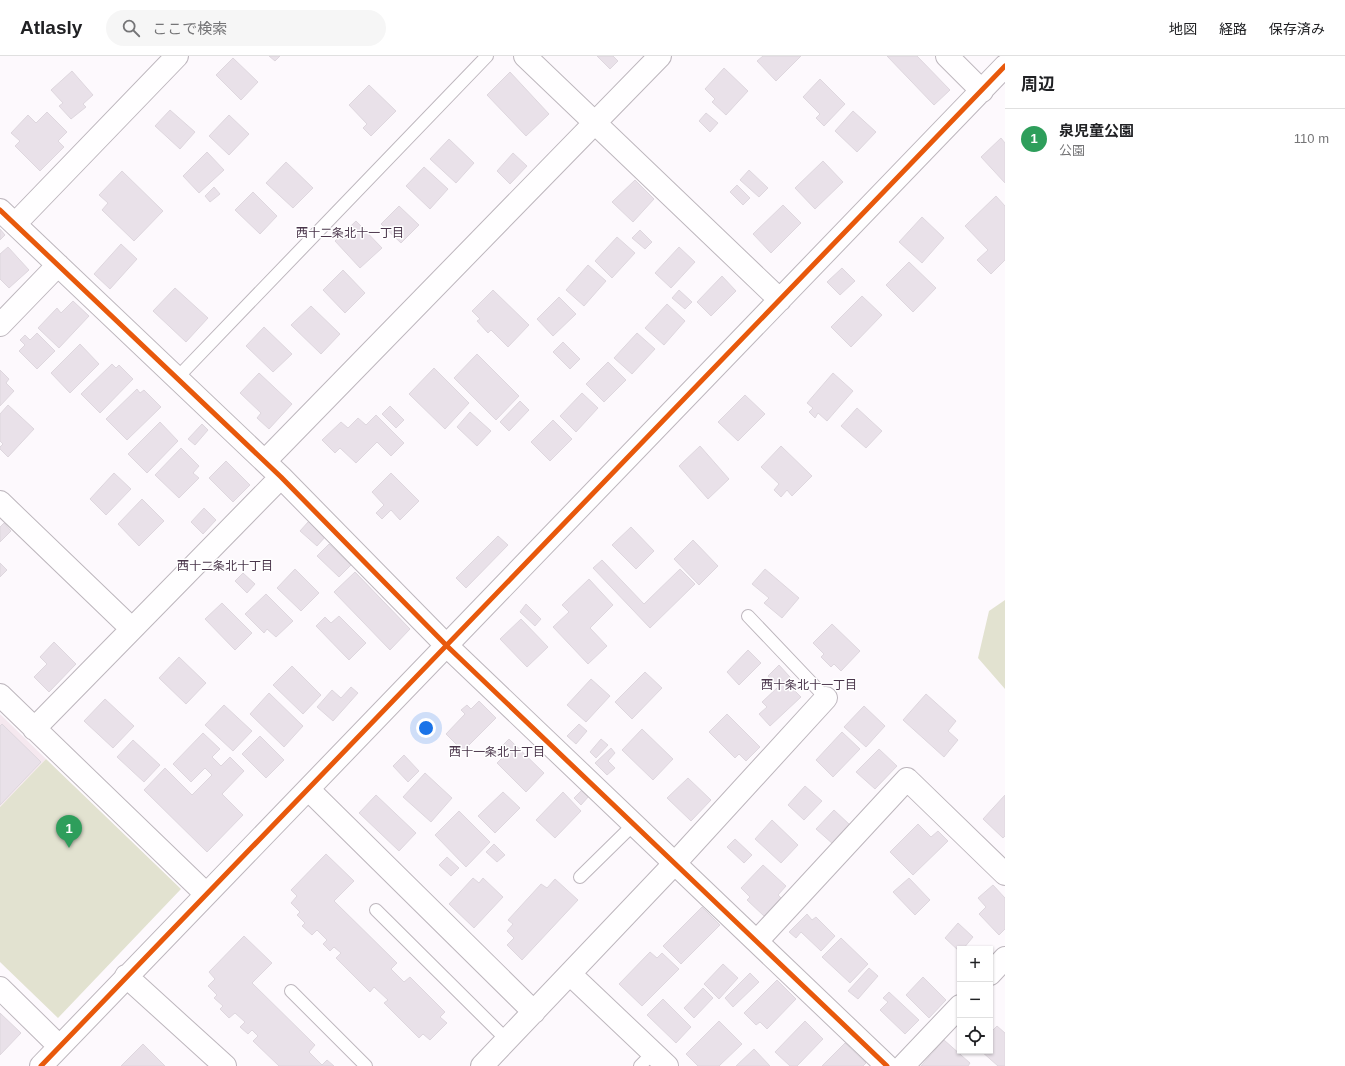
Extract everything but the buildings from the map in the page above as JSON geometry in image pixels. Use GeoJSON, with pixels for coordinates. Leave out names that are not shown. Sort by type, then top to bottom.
{"type":"FeatureCollection","features":[{"type":"Feature","properties":{"kind":"street"},"geometry":{"type":"LineString","coordinates":[[177,56],[7,217],[265,461],[447,646],[887,1066]]}},
{"type":"Feature","properties":{"kind":"street"},"geometry":{"type":"LineString","coordinates":[[525,56],[780,300]]}},
{"type":"Feature","properties":{"kind":"street"},"geometry":{"type":"LineString","coordinates":[[265,461],[660,56]]}},
{"type":"Feature","properties":{"kind":"street"},"geometry":{"type":"LineString","coordinates":[[947,56],[982,91]]}},
{"type":"Feature","properties":{"kind":"street"},"geometry":{"type":"LineString","coordinates":[[40,1066],[447,646],[1005,66]]}},
{"type":"Feature","properties":{"kind":"street"},"geometry":{"type":"LineString","coordinates":[[0,325],[58,265]]}},
{"type":"Feature","properties":{"kind":"street"},"geometry":{"type":"LineString","coordinates":[[34,729],[281,477]]}},
{"type":"Feature","properties":{"kind":"street"},"geometry":{"type":"LineString","coordinates":[[0,502],[132,629]]}},
{"type":"Feature","properties":{"kind":"street"},"geometry":{"type":"LineString","coordinates":[[0,695],[206,894]]}},
{"type":"Feature","properties":{"kind":"street"},"geometry":{"type":"LineString","coordinates":[[482,1066],[675,863],[826,698]]}},
{"type":"Feature","properties":{"kind":"street"},"geometry":{"type":"LineString","coordinates":[[757,941],[907,779],[1005,874]]}},
{"type":"Feature","properties":{"kind":"street"},"geometry":{"type":"LineString","coordinates":[[308,788],[534,1012]]}},
{"type":"Feature","properties":{"kind":"street"},"geometry":{"type":"LineString","coordinates":[[993,971],[1005,958]]}},
{"type":"Feature","properties":{"kind":"street"},"geometry":{"type":"LineString","coordinates":[[570,974],[654,1062]]}},
{"type":"Feature","properties":{"kind":"street"},"geometry":{"type":"LineString","coordinates":[[126,976],[225,1066]]}},
{"type":"Feature","properties":{"kind":"street"},"geometry":{"type":"LineString","coordinates":[[0,988],[60,1046]]}},
{"type":"Feature","properties":{"kind":"street"},"geometry":{"type":"LineString","coordinates":[[903,1066],[957,1009]]}},
{"type":"Feature","properties":{"kind":"lane"},"geometry":{"type":"LineString","coordinates":[[177,378],[487,56]]}},
{"type":"Feature","properties":{"kind":"lane"},"geometry":{"type":"LineString","coordinates":[[748,616],[826,698]]}},
{"type":"Feature","properties":{"kind":"lane"},"geometry":{"type":"LineString","coordinates":[[580,877],[634,824]]}},
{"type":"Feature","properties":{"kind":"lane"},"geometry":{"type":"LineString","coordinates":[[376,910],[507,1040]]}},
{"type":"Feature","properties":{"kind":"lane"},"geometry":{"type":"LineString","coordinates":[[291,991],[366,1066]]}},
{"type":"Feature","properties":{"kind":"shaded area"},"geometry":{"type":"Polygon","coordinates":[[[0,714],[46,759],[0,807],[0,714]]]}},
{"type":"Feature","properties":{"kind":"green space"},"geometry":{"type":"Polygon","coordinates":[[[1005,600],[1005,689],[978,658],[989,611],[1005,600]]]}},
{"type":"Feature","properties":{"kind":"green space"},"geometry":{"type":"Polygon","coordinates":[[[46,759],[181,889],[58,1018],[0,962],[0,807],[46,759]]]}},
{"type":"Feature","properties":{"kind":"cycle path"},"geometry":{"type":"LineString","coordinates":[[41,1066],[1005,66]]}},
{"type":"Feature","properties":{"kind":"cycle path"},"geometry":{"type":"LineString","coordinates":[[0,210],[281,477],[447,646],[887,1066]]}},
{"type":"Feature","properties":{"kind":"place","name":"泉児童公園"},"geometry":{"type":"Point","coordinates":[69,848]}},
{"type":"Feature","properties":{"kind":"district","name":"西十二条北十一丁目"},"geometry":{"type":"Point","coordinates":[350,233]}},
{"type":"Feature","properties":{"kind":"district","name":"西十二条北十丁目"},"geometry":{"type":"Point","coordinates":[225,566]}},
{"type":"Feature","properties":{"kind":"district","name":"西十条北十一丁目"},"geometry":{"type":"Point","coordinates":[809,685]}},
{"type":"Feature","properties":{"kind":"district","name":"西十一条北十丁目"},"geometry":{"type":"Point","coordinates":[497,752]}}]}
